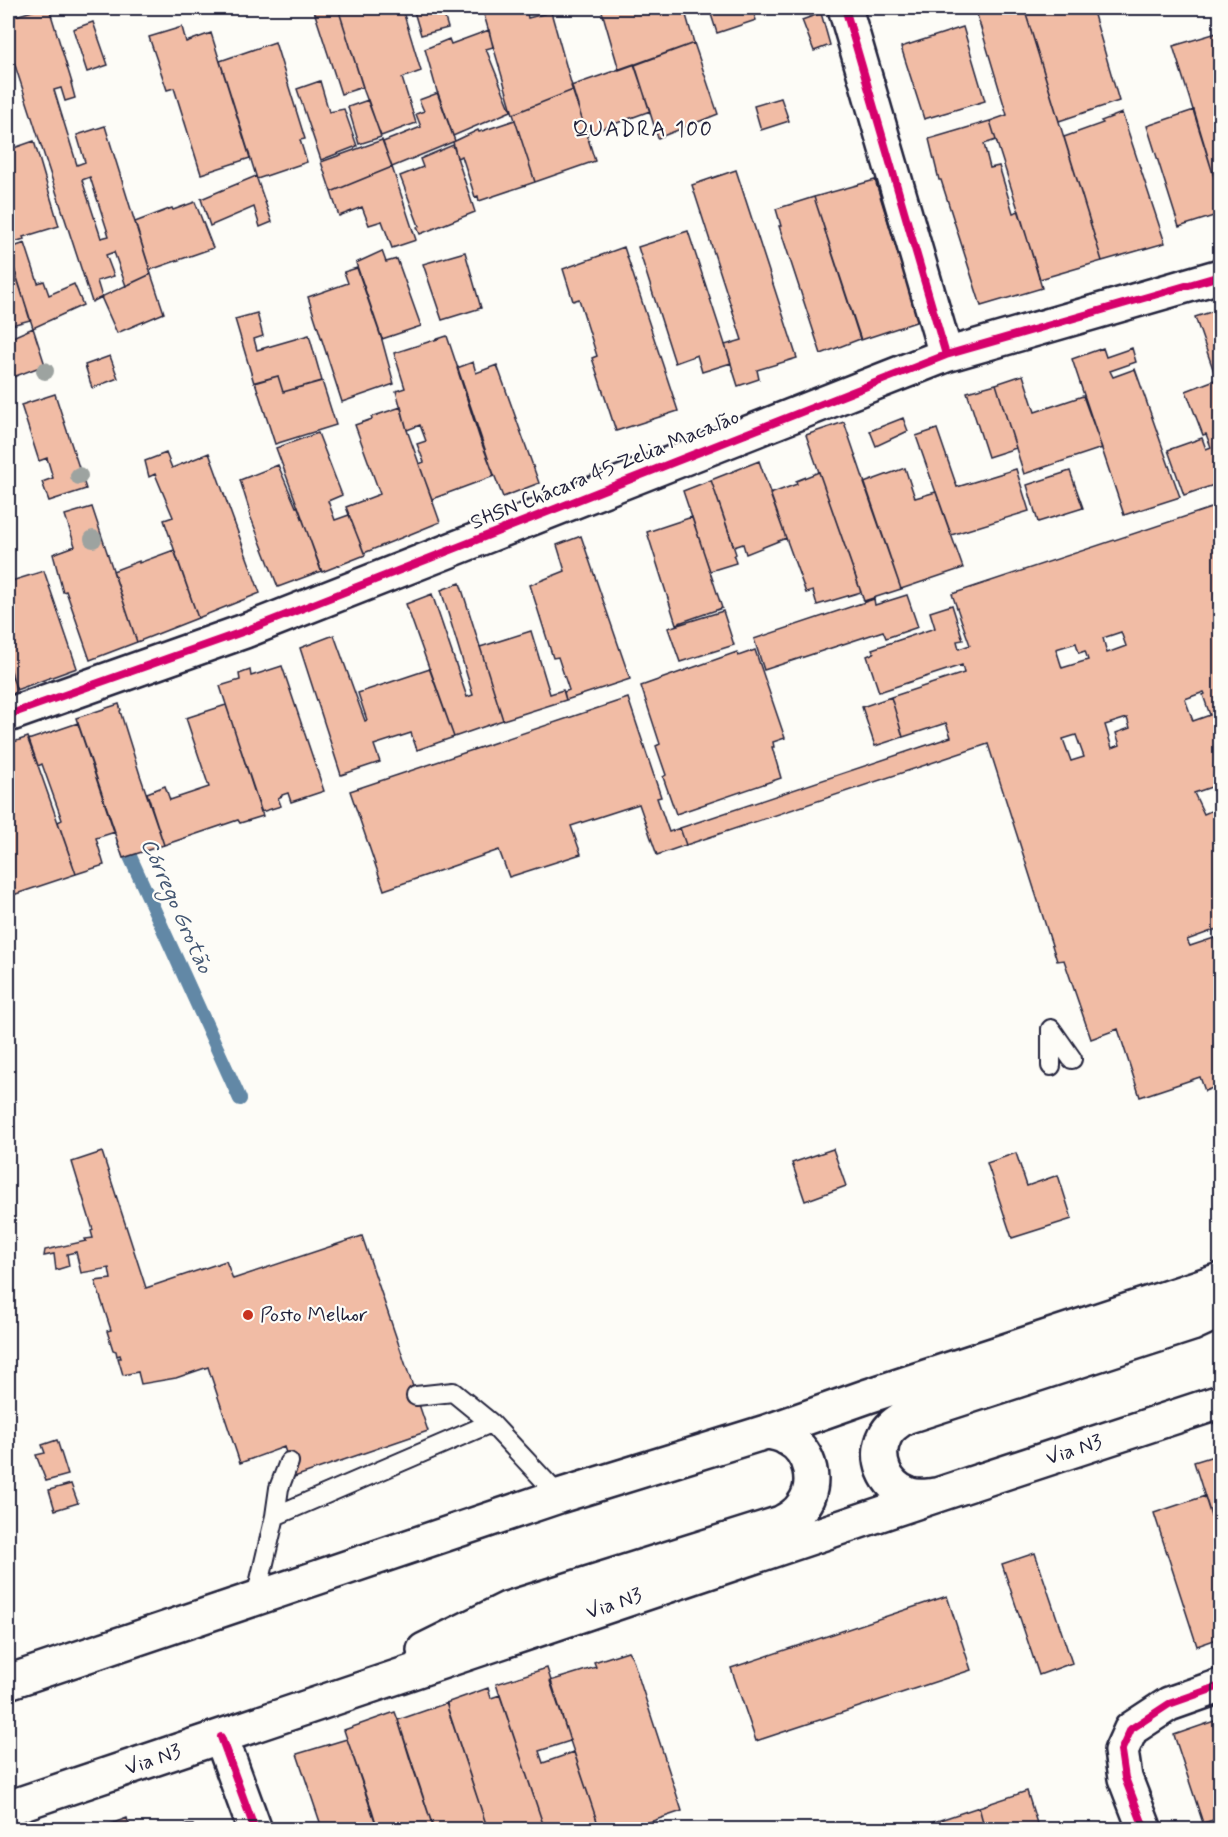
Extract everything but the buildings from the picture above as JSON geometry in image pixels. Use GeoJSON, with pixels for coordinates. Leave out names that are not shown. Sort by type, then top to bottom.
{"type":"FeatureCollection","features":[{"type":"Feature","properties":{"kind":"main road"},"geometry":{"type":"LineString","coordinates":[[845,8],[946,355]]}},
{"type":"Feature","properties":{"kind":"main road","name":"SHSN Chácara 45 Zelia Macalão"},"geometry":{"type":"LineString","coordinates":[[8,715],[245,631],[946,355],[1221,276]]}},
{"type":"Feature","properties":{"kind":"main road"},"geometry":{"type":"LineString","coordinates":[[8,1682],[560,1496],[766,1432],[868,1396],[1221,1280]]}},
{"type":"Feature","properties":{"kind":"main road"},"geometry":{"type":"LineString","coordinates":[[937,1495],[922,1497],[908,1494],[895,1487],[886,1476],[881,1462],[881,1449],[885,1436],[893,1425],[905,1417],[1192,1324],[1221,1311]]}},
{"type":"Feature","properties":{"kind":"main road","name":"Via N3"},"geometry":{"type":"LineString","coordinates":[[8,1809],[937,1495],[1221,1402]]}},
{"type":"Feature","properties":{"kind":"main road"},"geometry":{"type":"LineString","coordinates":[[302,1710],[507,1609],[781,1523],[794,1516],[805,1504],[810,1489],[811,1473],[807,1460],[801,1449],[790,1439],[766,1432]]}},
{"type":"Feature","properties":{"kind":"main road"},"geometry":{"type":"LineString","coordinates":[[1145,1830],[1125,1778],[1121,1751],[1131,1730],[1169,1704],[1221,1686]]}},
{"type":"Feature","properties":{"kind":"main road"},"geometry":{"type":"LineString","coordinates":[[221,1737],[255,1830]]}},
{"type":"Feature","properties":{"kind":"lane"},"geometry":{"type":"LineString","coordinates":[[1051,1066],[1051,1029],[1072,1059]]}},
{"type":"Feature","properties":{"kind":"lane"},"geometry":{"type":"LineString","coordinates":[[416,1396],[453,1392],[491,1423],[560,1496]]}},
{"type":"Feature","properties":{"kind":"lane"},"geometry":{"type":"LineString","coordinates":[[275,1516],[491,1423]]}},
{"type":"Feature","properties":{"kind":"lane"},"geometry":{"type":"LineString","coordinates":[[256,1597],[275,1516],[279,1488],[289,1462]]}},
{"type":"Feature","properties":{"kind":"waterway","name":"Córrego Grotão"},"geometry":{"type":"LineString","coordinates":[[123,841],[240,1099]]}},
{"type":"Feature","properties":{"kind":"cycle path"},"geometry":{"type":"LineString","coordinates":[[845,8],[946,355]]}},
{"type":"Feature","properties":{"kind":"cycle path"},"geometry":{"type":"LineString","coordinates":[[8,715],[245,631],[946,355],[1220,276]]}},
{"type":"Feature","properties":{"kind":"cycle path"},"geometry":{"type":"LineString","coordinates":[[1145,1830],[1125,1778],[1121,1751],[1131,1729],[1169,1704],[1220,1686]]}},
{"type":"Feature","properties":{"kind":"cycle path"},"geometry":{"type":"LineString","coordinates":[[221,1737],[255,1830]]}},
{"type":"Feature","properties":{"kind":"place","name":"Posto Melhor"},"geometry":{"type":"Point","coordinates":[248,1315]}},
{"type":"Feature","properties":{"kind":"district","name":"QUADRA 100"},"geometry":{"type":"Point","coordinates":[643,130]}}]}
